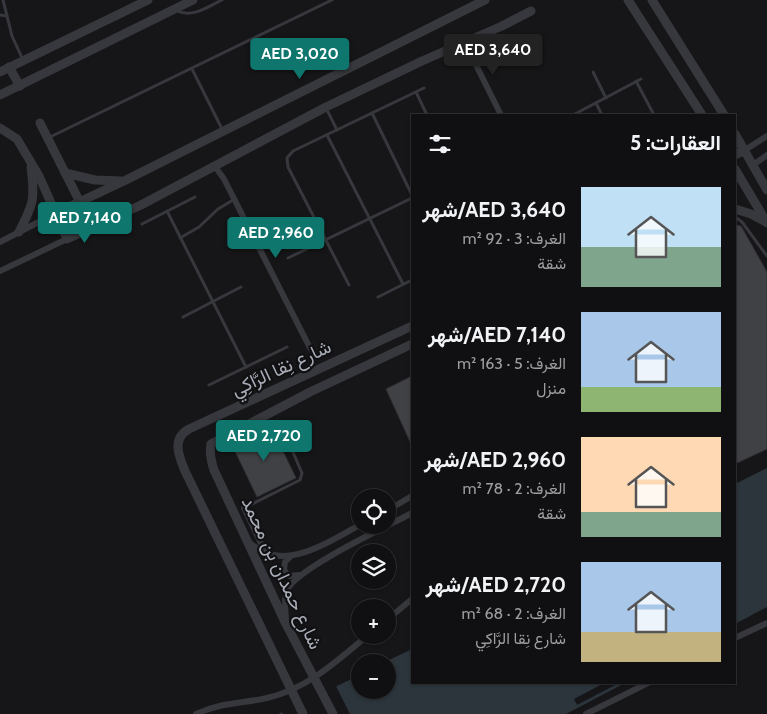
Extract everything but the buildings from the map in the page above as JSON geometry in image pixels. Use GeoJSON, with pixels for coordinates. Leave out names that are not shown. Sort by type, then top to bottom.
{"type":"FeatureCollection","features":[{"type":"Feature","properties":{"kind":"street"},"geometry":{"type":"LineString","coordinates":[[0,72],[148,0]]}},
{"type":"Feature","properties":{"kind":"street"},"geometry":{"type":"LineString","coordinates":[[0,95],[176,4],[193,0]]}},
{"type":"Feature","properties":{"kind":"street"},"geometry":{"type":"LineString","coordinates":[[0,242],[485,0]]}},
{"type":"Feature","properties":{"kind":"street"},"geometry":{"type":"LineString","coordinates":[[628,0],[701,114]]}},
{"type":"Feature","properties":{"kind":"street"},"geometry":{"type":"LineString","coordinates":[[652,0],[723,114]]}},
{"type":"Feature","properties":{"kind":"street"},"geometry":{"type":"LineString","coordinates":[[0,271],[141,205],[326,108],[531,11]]}},
{"type":"Feature","properties":{"kind":"street"},"geometry":{"type":"LineString","coordinates":[[472,40],[476,65],[500,114]]}},
{"type":"Feature","properties":{"kind":"street"},"geometry":{"type":"LineString","coordinates":[[9,67],[20,86]]}},
{"type":"Feature","properties":{"kind":"street"},"geometry":{"type":"LineString","coordinates":[[40,123],[93,228]]}},
{"type":"Feature","properties":{"kind":"street"},"geometry":{"type":"LineString","coordinates":[[0,128],[17,139],[31,162],[67,239]]}},
{"type":"Feature","properties":{"kind":"street"},"geometry":{"type":"LineString","coordinates":[[736,136],[767,190]]}},
{"type":"Feature","properties":{"kind":"street"},"geometry":{"type":"LineString","coordinates":[[736,154],[767,136]]}},
{"type":"Feature","properties":{"kind":"street"},"geometry":{"type":"LineString","coordinates":[[767,155],[753,166],[736,174],[767,223]]}},
{"type":"Feature","properties":{"kind":"street"},"geometry":{"type":"LineString","coordinates":[[19,232],[31,210],[33,201],[31,162]]}},
{"type":"Feature","properties":{"kind":"street"},"geometry":{"type":"LineString","coordinates":[[217,164],[233,200],[310,348]]}},
{"type":"Feature","properties":{"kind":"street"},"geometry":{"type":"LineString","coordinates":[[65,172],[95,180],[126,180]]}},
{"type":"Feature","properties":{"kind":"street"},"geometry":{"type":"LineString","coordinates":[[736,209],[751,214],[767,223]]}},
{"type":"Feature","properties":{"kind":"street","name":"شارع نِقا الرَّاكِي"},"geometry":{"type":"LineString","coordinates":[[303,714],[177,453],[180,437],[189,429],[411,326]]}},
{"type":"Feature","properties":{"kind":"street","name":"شارع نِقا الرَّاكِي"},"geometry":{"type":"LineString","coordinates":[[211,444],[310,392],[411,344]]}},
{"type":"Feature","properties":{"kind":"street","name":"شارع حمدان بن محمد"},"geometry":{"type":"LineString","coordinates":[[211,444],[210,455],[214,470],[288,628],[333,714]]}},
{"type":"Feature","properties":{"kind":"street"},"geometry":{"type":"LineString","coordinates":[[396,505],[411,497]]}},
{"type":"Feature","properties":{"kind":"street"},"geometry":{"type":"LineString","coordinates":[[244,508],[266,554]]}},
{"type":"Feature","properties":{"kind":"street"},"geometry":{"type":"LineString","coordinates":[[288,628],[286,592],[292,582],[330,556],[411,514]]}},
{"type":"Feature","properties":{"kind":"street"},"geometry":{"type":"LineString","coordinates":[[249,542],[266,554],[276,557],[291,556],[351,530]]}},
{"type":"Feature","properties":{"kind":"street"},"geometry":{"type":"LineString","coordinates":[[291,556],[284,564],[285,573],[292,577],[301,575]]}},
{"type":"Feature","properties":{"kind":"street"},"geometry":{"type":"LineString","coordinates":[[396,612],[411,600]]}},
{"type":"Feature","properties":{"kind":"street"},"geometry":{"type":"LineString","coordinates":[[736,638],[767,622]]}},
{"type":"Feature","properties":{"kind":"street"},"geometry":{"type":"LineString","coordinates":[[196,714],[220,705],[267,698],[299,687],[319,675],[357,644]]}},
{"type":"Feature","properties":{"kind":"street"},"geometry":{"type":"LineString","coordinates":[[586,714],[646,684]]}},
{"type":"Feature","properties":{"kind":"lane"},"geometry":{"type":"LineString","coordinates":[[3,0],[12,36],[23,60]]}},
{"type":"Feature","properties":{"kind":"lane"},"geometry":{"type":"LineString","coordinates":[[176,4],[183,13],[193,13],[222,0]]}},
{"type":"Feature","properties":{"kind":"lane"},"geometry":{"type":"LineString","coordinates":[[48,139],[332,0]]}},
{"type":"Feature","properties":{"kind":"lane"},"geometry":{"type":"LineString","coordinates":[[0,15],[7,16]]}},
{"type":"Feature","properties":{"kind":"lane"},"geometry":{"type":"LineString","coordinates":[[192,69],[223,132]]}},
{"type":"Feature","properties":{"kind":"lane"},"geometry":{"type":"LineString","coordinates":[[592,72],[606,98]]}},
{"type":"Feature","properties":{"kind":"lane"},"geometry":{"type":"LineString","coordinates":[[575,114],[641,79]]}},
{"type":"Feature","properties":{"kind":"lane"},"geometry":{"type":"LineString","coordinates":[[636,81],[653,114]]}},
{"type":"Feature","properties":{"kind":"lane"},"geometry":{"type":"LineString","coordinates":[[349,285],[288,167],[288,155],[327,134],[424,88]]}},
{"type":"Feature","properties":{"kind":"lane"},"geometry":{"type":"LineString","coordinates":[[416,92],[427,114]]}},
{"type":"Feature","properties":{"kind":"lane"},"geometry":{"type":"LineString","coordinates":[[596,103],[602,114]]}},
{"type":"Feature","properties":{"kind":"lane"},"geometry":{"type":"LineString","coordinates":[[326,108],[337,130]]}},
{"type":"Feature","properties":{"kind":"lane"},"geometry":{"type":"LineString","coordinates":[[372,113],[411,194]]}},
{"type":"Feature","properties":{"kind":"lane"},"geometry":{"type":"LineString","coordinates":[[327,134],[403,284]]}},
{"type":"Feature","properties":{"kind":"lane"},"geometry":{"type":"LineString","coordinates":[[142,224],[195,197]]}},
{"type":"Feature","properties":{"kind":"lane"},"geometry":{"type":"LineString","coordinates":[[288,258],[411,197]]}},
{"type":"Feature","properties":{"kind":"lane"},"geometry":{"type":"LineString","coordinates":[[180,238],[199,227],[218,209],[233,200]]}},
{"type":"Feature","properties":{"kind":"lane"},"geometry":{"type":"LineString","coordinates":[[167,211],[246,367]]}},
{"type":"Feature","properties":{"kind":"lane"},"geometry":{"type":"LineString","coordinates":[[736,218],[742,222],[767,256]]}},
{"type":"Feature","properties":{"kind":"lane"},"geometry":{"type":"LineString","coordinates":[[378,297],[411,280]]}},
{"type":"Feature","properties":{"kind":"lane"},"geometry":{"type":"LineString","coordinates":[[183,317],[241,287]]}},
{"type":"Feature","properties":{"kind":"lane"},"geometry":{"type":"LineString","coordinates":[[209,385],[287,347]]}},
{"type":"Feature","properties":{"kind":"lane"},"geometry":{"type":"LineString","coordinates":[[244,508],[300,480],[302,473],[289,443]]}},
{"type":"Feature","properties":{"kind":"shaded area"},"geometry":{"type":"Polygon","coordinates":[[[767,468],[767,607],[736,623],[736,484],[767,468]]]}},
{"type":"Feature","properties":{"kind":"shaded area"},"geometry":{"type":"Polygon","coordinates":[[[411,649],[411,684],[623,684],[566,714],[278,714],[351,679],[351,699],[396,699],[396,657],[411,649]]]}},
{"type":"Feature","properties":{"kind":"pier"},"geometry":{"type":"Polygon","coordinates":[[[335,684],[350,714],[283,714],[281,710],[335,684]]]}},
{"type":"Feature","properties":{"kind":"pier"},"geometry":{"type":"Polygon","coordinates":[[[602,684],[617,684],[577,705],[574,699],[602,684]]]}}]}
